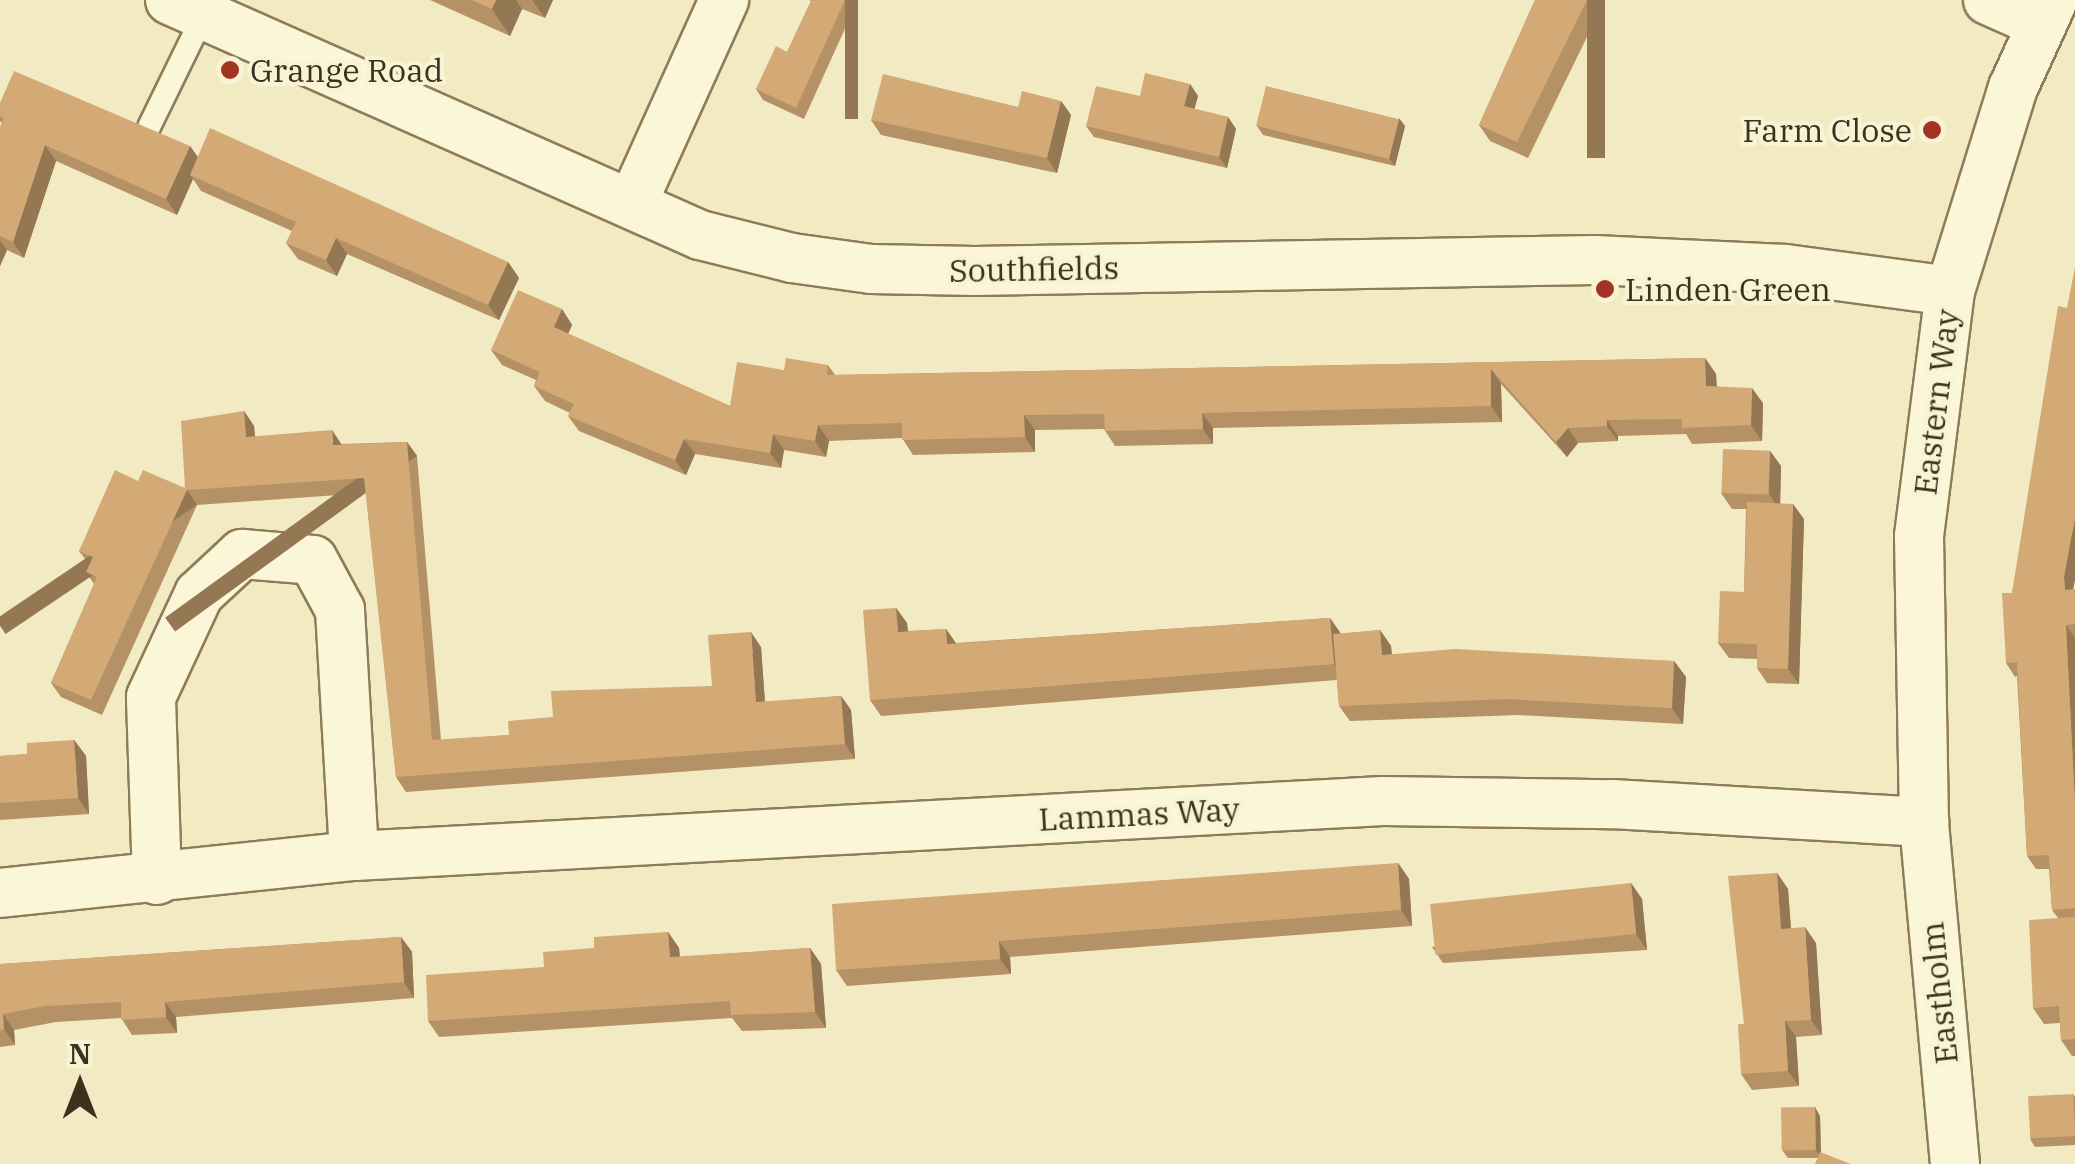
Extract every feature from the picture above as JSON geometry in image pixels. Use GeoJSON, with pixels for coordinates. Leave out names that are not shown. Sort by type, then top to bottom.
{"type":"FeatureCollection","features":[{"type":"Feature","properties":{"kind":"street"},"geometry":{"type":"LineString","coordinates":[[632,204],[724,0]]}},
{"type":"Feature","properties":{"kind":"street"},"geometry":{"type":"LineString","coordinates":[[1988,0],[2048,12]]}},
{"type":"Feature","properties":{"kind":"street","name":"Southfields"},"geometry":{"type":"LineString","coordinates":[[187,7],[632,204],[727,242],[871,269],[1595,260],[1786,269],[1950,291]]}},
{"type":"Feature","properties":{"kind":"street","name":"Eastern Way"},"geometry":{"type":"LineString","coordinates":[[1924,822],[1920,536],[1950,291],[2013,88],[2048,12]]}},
{"type":"Feature","properties":{"kind":"street"},"geometry":{"type":"LineString","coordinates":[[157,880],[151,697],[199,594],[242,554],[313,560],[340,610],[354,856]]}},
{"type":"Feature","properties":{"kind":"street","name":"Lammas Way"},"geometry":{"type":"LineString","coordinates":[[0,893],[157,880],[354,856],[1383,801],[1612,804],[1924,822]]}},
{"type":"Feature","properties":{"kind":"street","name":"Eastholm"},"geometry":{"type":"LineString","coordinates":[[1924,822],[1955,1164]]}},
{"type":"Feature","properties":{"kind":"lane"},"geometry":{"type":"LineString","coordinates":[[148,127],[187,7]]}},
{"type":"Feature","properties":{"kind":"building"},"geometry":{"type":"Polygon","coordinates":[[[472,0],[496,0],[492,9],[472,0]]]}},
{"type":"Feature","properties":{"kind":"building"},"geometry":{"type":"Polygon","coordinates":[[[812,0],[845,0],[796,108],[756,89],[776,46],[787,52],[812,0]]]}},
{"type":"Feature","properties":{"kind":"building"},"geometry":{"type":"Polygon","coordinates":[[[1535,0],[1587,0],[1517,142],[1479,125],[1535,0]]]}},
{"type":"Feature","properties":{"kind":"building"},"geometry":{"type":"Polygon","coordinates":[[[14,71],[190,146],[166,199],[45,145],[13,242],[0,236],[0,127],[4,118],[0,116],[0,103],[14,71]]]}},
{"type":"Feature","properties":{"kind":"building"},"geometry":{"type":"Polygon","coordinates":[[[1145,73],[1190,84],[1184,106],[1228,117],[1219,157],[1086,126],[1096,86],[1140,96],[1145,73]]]}},
{"type":"Feature","properties":{"kind":"building"},"geometry":{"type":"Polygon","coordinates":[[[883,74],[1018,107],[1022,91],[1061,101],[1047,158],[871,120],[883,74]]]}},
{"type":"Feature","properties":{"kind":"building"},"geometry":{"type":"Polygon","coordinates":[[[1266,86],[1399,119],[1389,159],[1256,126],[1266,86]]]}},
{"type":"Feature","properties":{"kind":"building"},"geometry":{"type":"Polygon","coordinates":[[[210,128],[508,262],[488,305],[336,238],[326,260],[286,243],[296,222],[190,175],[210,128]]]}},
{"type":"Feature","properties":{"kind":"building"},"geometry":{"type":"Polygon","coordinates":[[[2075,267],[2075,517],[2064,577],[2065,590],[2075,589],[2075,624],[2066,625],[2075,803],[2075,908],[2052,910],[2049,855],[2027,856],[2017,662],[2006,663],[2002,593],[2012,593],[2058,306],[2067,308],[2075,267]]]}},
{"type":"Feature","properties":{"kind":"building"},"geometry":{"type":"Polygon","coordinates":[[[518,290],[562,309],[554,327],[730,406],[737,362],[784,370],[786,358],[828,365],[827,375],[1705,358],[1706,386],[1752,388],[1751,425],[1682,428],[1682,419],[1607,420],[1607,426],[1568,428],[1556,442],[1491,369],[1491,406],[1202,413],[1203,429],[1105,431],[1104,414],[1024,415],[1025,437],[902,440],[902,423],[818,425],[815,441],[773,434],[770,453],[684,439],[675,460],[568,416],[574,404],[534,386],[540,372],[491,350],[518,290]]]}},
{"type":"Feature","properties":{"kind":"building"},"geometry":{"type":"Polygon","coordinates":[[[244,411],[246,437],[332,430],[333,445],[407,442],[432,740],[509,735],[508,721],[553,717],[551,691],[712,686],[708,635],[751,632],[756,702],[841,696],[845,744],[396,777],[364,478],[187,490],[91,700],[51,683],[97,577],[86,572],[93,557],[79,551],[115,470],[138,481],[143,470],[185,488],[181,421],[244,411]]]}},
{"type":"Feature","properties":{"kind":"building"},"geometry":{"type":"Polygon","coordinates":[[[1723,449],[1770,451],[1768,495],[1721,493],[1723,449]]]}},
{"type":"Feature","properties":{"kind":"building"},"geometry":{"type":"Polygon","coordinates":[[[1747,502],[1793,504],[1788,669],[1757,668],[1757,644],[1718,643],[1720,591],[1744,592],[1747,502]]]}},
{"type":"Feature","properties":{"kind":"building"},"geometry":{"type":"Polygon","coordinates":[[[896,608],[898,632],[946,629],[947,644],[1330,618],[1334,664],[870,700],[863,610],[896,608]]]}},
{"type":"Feature","properties":{"kind":"building"},"geometry":{"type":"Polygon","coordinates":[[[1380,630],[1382,655],[1455,649],[1674,661],[1672,708],[1507,699],[1339,706],[1333,634],[1380,630]]]}},
{"type":"Feature","properties":{"kind":"building"},"geometry":{"type":"Polygon","coordinates":[[[74,740],[78,798],[0,803],[0,756],[27,754],[27,743],[74,740]]]}},
{"type":"Feature","properties":{"kind":"building"},"geometry":{"type":"Polygon","coordinates":[[[1398,863],[1401,910],[999,941],[1000,959],[836,970],[832,904],[1398,863]]]}},
{"type":"Feature","properties":{"kind":"building"},"geometry":{"type":"Polygon","coordinates":[[[1777,873],[1781,929],[1805,927],[1811,1020],[1785,1021],[1788,1071],[1741,1074],[1738,1024],[1744,1024],[1728,876],[1777,873]]]}},
{"type":"Feature","properties":{"kind":"building"},"geometry":{"type":"Polygon","coordinates":[[[1631,883],[1636,934],[1435,955],[1430,904],[1631,883]]]}},
{"type":"Feature","properties":{"kind":"building"},"geometry":{"type":"Polygon","coordinates":[[[2075,917],[2075,1039],[2061,1040],[2059,1006],[2033,1008],[2029,920],[2075,917]]]}},
{"type":"Feature","properties":{"kind":"building"},"geometry":{"type":"Polygon","coordinates":[[[668,932],[670,957],[810,948],[815,1012],[731,1015],[730,1001],[428,1021],[426,975],[544,967],[543,952],[594,948],[594,937],[668,932]]]}},
{"type":"Feature","properties":{"kind":"building"},"geometry":{"type":"Polygon","coordinates":[[[401,937],[404,982],[165,1002],[166,1017],[121,1020],[121,1002],[45,1006],[3,1014],[4,1029],[0,1030],[0,964],[401,937]]]}},
{"type":"Feature","properties":{"kind":"building"},"geometry":{"type":"Polygon","coordinates":[[[2073,1094],[2075,1136],[2030,1138],[2028,1096],[2073,1094]]]}},
{"type":"Feature","properties":{"kind":"building"},"geometry":{"type":"Polygon","coordinates":[[[1815,1107],[1816,1150],[1782,1151],[1781,1108],[1815,1107]]]}},
{"type":"Feature","properties":{"kind":"building"},"geometry":{"type":"Polygon","coordinates":[[[1820,1152],[1851,1164],[1815,1164],[1820,1152]]]}},
{"type":"Feature","properties":{"kind":"place","name":"Grange Road"},"geometry":{"type":"Point","coordinates":[230,70]}},
{"type":"Feature","properties":{"kind":"place","name":"Farm Close"},"geometry":{"type":"Point","coordinates":[1932,130]}},
{"type":"Feature","properties":{"kind":"place","name":"Linden Green"},"geometry":{"type":"Point","coordinates":[1605,289]}}]}
